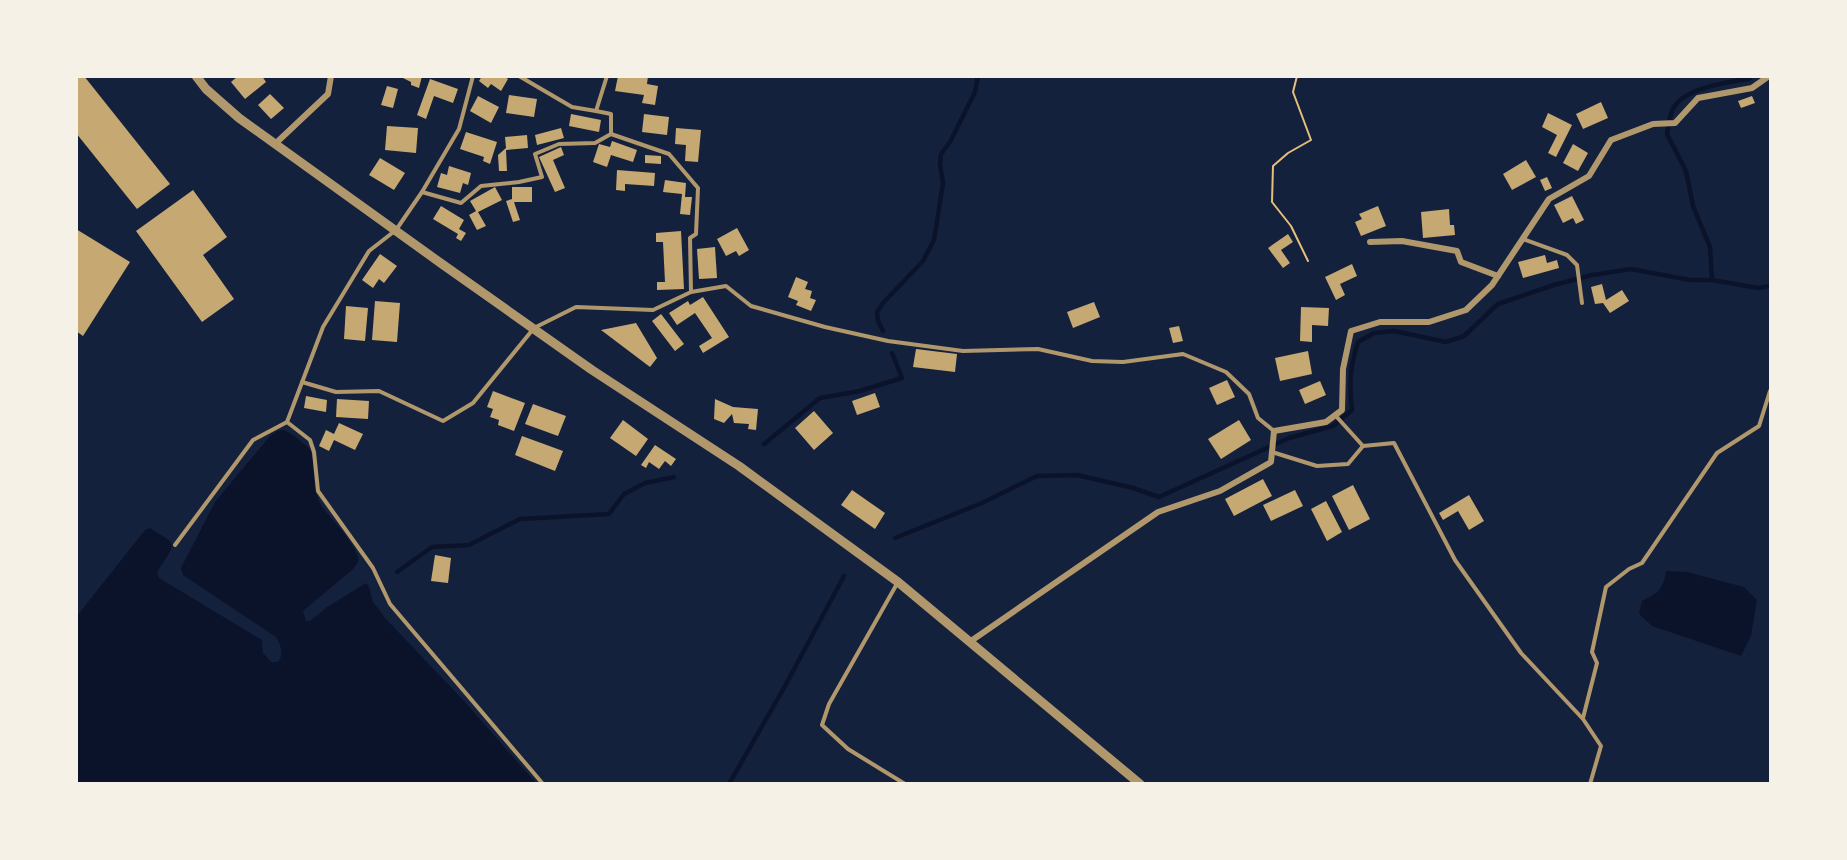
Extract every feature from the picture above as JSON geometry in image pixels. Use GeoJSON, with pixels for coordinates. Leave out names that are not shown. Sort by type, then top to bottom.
{"type":"FeatureCollection","features":[{"type":"Feature","properties":{"kind":"street"},"geometry":{"type":"LineString","coordinates":[[196,76],[206,89],[239,118],[275,144],[592,370],[739,466],[898,582],[1140,783]]}},
{"type":"Feature","properties":{"kind":"street"},"geometry":{"type":"LineString","coordinates":[[275,144],[328,94],[331,76]]}},
{"type":"Feature","properties":{"kind":"street"},"geometry":{"type":"LineString","coordinates":[[970,641],[1158,512],[1220,491],[1272,462],[1274,431],[1326,423],[1342,410],[1343,369],[1351,331],[1380,322],[1429,322],[1466,310],[1492,285],[1549,199],[1589,176],[1611,140],[1653,124],[1675,123],[1698,98],[1752,88],[1769,76]]}},
{"type":"Feature","properties":{"kind":"street"},"geometry":{"type":"LineString","coordinates":[[1370,242],[1402,241],[1456,251],[1461,262],[1498,276]]}},
{"type":"Feature","properties":{"kind":"lane"},"geometry":{"type":"LineString","coordinates":[[175,544],[253,440],[287,422],[323,327],[369,251],[396,230],[422,192],[459,129],[474,76]]}},
{"type":"Feature","properties":{"kind":"lane"},"geometry":{"type":"LineString","coordinates":[[519,76],[572,107],[611,114],[611,134]]}},
{"type":"Feature","properties":{"kind":"lane"},"geometry":{"type":"LineString","coordinates":[[596,111],[607,76]]}},
{"type":"Feature","properties":{"kind":"lane"},"geometry":{"type":"LineString","coordinates":[[422,192],[461,203],[481,186],[542,177],[536,154],[559,144],[595,143],[611,134],[669,154],[698,188],[696,234],[690,238],[691,292]]}},
{"type":"Feature","properties":{"kind":"lane"},"geometry":{"type":"LineString","coordinates":[[1522,238],[1567,255],[1576,265],[1582,303]]}},
{"type":"Feature","properties":{"kind":"lane"},"geometry":{"type":"LineString","coordinates":[[302,382],[336,392],[379,391],[443,421],[472,403],[534,328],[576,307],[653,310],[691,292],[726,286],[751,306],[825,327],[888,341],[963,351],[1038,349],[1092,361],[1123,362],[1183,354],[1226,372],[1249,394],[1258,417],[1274,431]]}},
{"type":"Feature","properties":{"kind":"lane"},"geometry":{"type":"LineString","coordinates":[[1582,719],[1597,663],[1593,652],[1606,587],[1629,569],[1642,563],[1717,453],[1759,426],[1770,391]]}},
{"type":"Feature","properties":{"kind":"lane"},"geometry":{"type":"LineString","coordinates":[[1335,415],[1363,446]]}},
{"type":"Feature","properties":{"kind":"lane"},"geometry":{"type":"LineString","coordinates":[[287,422],[310,440],[314,452],[318,491],[373,568],[390,604],[543,783]]}},
{"type":"Feature","properties":{"kind":"lane"},"geometry":{"type":"LineString","coordinates":[[1272,452],[1317,466],[1348,464],[1363,446],[1394,443],[1455,560],[1521,653],[1582,719],[1601,746],[1590,783]]}},
{"type":"Feature","properties":{"kind":"lane"},"geometry":{"type":"LineString","coordinates":[[898,582],[829,704],[822,725],[848,748],[905,783]]}},
{"type":"Feature","properties":{"kind":"path"},"geometry":{"type":"LineString","coordinates":[[1297,76],[1293,92],[1311,140],[1288,153],[1273,166],[1272,202],[1291,226],[1308,261]]}},
{"type":"Feature","properties":{"kind":"water"},"geometry":{"type":"Polygon","coordinates":[[[284,430],[310,449],[319,501],[351,542],[358,557],[358,563],[352,570],[303,611],[306,621],[310,621],[327,607],[366,583],[373,602],[386,619],[464,701],[536,783],[77,783],[77,616],[145,530],[150,528],[169,540],[172,545],[157,572],[159,578],[262,640],[263,653],[271,662],[278,662],[280,659],[281,649],[276,637],[183,575],[181,568],[215,502],[270,436],[277,431],[284,430]]]}},
{"type":"Feature","properties":{"kind":"water"},"geometry":{"type":"Polygon","coordinates":[[[1666,571],[1687,572],[1744,587],[1757,600],[1751,636],[1741,656],[1652,626],[1639,614],[1642,601],[1656,593],[1662,586],[1666,571]]]}},
{"type":"Feature","properties":{"kind":"building"},"geometry":{"type":"Polygon","coordinates":[[[76,76],[84,76],[170,184],[137,209],[76,133],[76,76]]]}},
{"type":"Feature","properties":{"kind":"building"},"geometry":{"type":"Polygon","coordinates":[[[238,76],[262,76],[266,82],[245,99],[231,82],[238,76]]]}},
{"type":"Feature","properties":{"kind":"building"},"geometry":{"type":"Polygon","coordinates":[[[399,76],[422,76],[419,88],[411,85],[411,82],[399,76]]]}},
{"type":"Feature","properties":{"kind":"building"},"geometry":{"type":"Polygon","coordinates":[[[482,76],[504,76],[508,79],[501,91],[491,84],[488,88],[479,81],[482,76]]]}},
{"type":"Feature","properties":{"kind":"building"},"geometry":{"type":"Polygon","coordinates":[[[618,76],[648,76],[647,84],[658,86],[655,105],[642,103],[644,95],[615,91],[618,76]]]}},
{"type":"Feature","properties":{"kind":"building"},"geometry":{"type":"Polygon","coordinates":[[[430,79],[458,89],[453,103],[434,96],[426,119],[417,115],[430,79]]]}},
{"type":"Feature","properties":{"kind":"building"},"geometry":{"type":"Polygon","coordinates":[[[387,86],[398,89],[393,108],[381,105],[387,86]]]}},
{"type":"Feature","properties":{"kind":"building"},"geometry":{"type":"Polygon","coordinates":[[[270,94],[284,108],[271,119],[258,105],[270,94]]]}},
{"type":"Feature","properties":{"kind":"building"},"geometry":{"type":"Polygon","coordinates":[[[509,95],[537,99],[534,117],[506,113],[509,95]]]}},
{"type":"Feature","properties":{"kind":"building"},"geometry":{"type":"Polygon","coordinates":[[[478,96],[499,107],[491,123],[470,111],[478,96]]]}},
{"type":"Feature","properties":{"kind":"building"},"geometry":{"type":"Polygon","coordinates":[[[1752,96],[1755,103],[1741,108],[1738,101],[1752,96]]]}},
{"type":"Feature","properties":{"kind":"building"},"geometry":{"type":"Polygon","coordinates":[[[1601,102],[1608,118],[1583,129],[1576,114],[1601,102]]]}},
{"type":"Feature","properties":{"kind":"building"},"geometry":{"type":"Polygon","coordinates":[[[1548,113],[1572,125],[1556,157],[1548,153],[1557,135],[1542,127],[1548,113]]]}},
{"type":"Feature","properties":{"kind":"building"},"geometry":{"type":"Polygon","coordinates":[[[571,114],[601,120],[599,132],[569,126],[571,114]]]}},
{"type":"Feature","properties":{"kind":"building"},"geometry":{"type":"Polygon","coordinates":[[[644,114],[669,117],[667,135],[642,132],[644,114]]]}},
{"type":"Feature","properties":{"kind":"building"},"geometry":{"type":"Polygon","coordinates":[[[387,126],[418,128],[416,153],[385,150],[387,126]]]}},
{"type":"Feature","properties":{"kind":"building"},"geometry":{"type":"Polygon","coordinates":[[[561,128],[564,138],[537,145],[535,135],[561,128]]]}},
{"type":"Feature","properties":{"kind":"building"},"geometry":{"type":"Polygon","coordinates":[[[676,128],[701,130],[698,162],[685,161],[686,145],[675,144],[676,128]]]}},
{"type":"Feature","properties":{"kind":"building"},"geometry":{"type":"Polygon","coordinates":[[[466,132],[497,142],[490,164],[483,161],[484,157],[460,149],[466,132]]]}},
{"type":"Feature","properties":{"kind":"building"},"geometry":{"type":"Polygon","coordinates":[[[527,135],[528,148],[506,150],[507,171],[499,171],[498,155],[506,148],[505,137],[527,135]]]}},
{"type":"Feature","properties":{"kind":"building"},"geometry":{"type":"Polygon","coordinates":[[[612,141],[637,150],[633,162],[611,155],[607,167],[593,162],[599,144],[610,147],[612,141]]]}},
{"type":"Feature","properties":{"kind":"building"},"geometry":{"type":"Polygon","coordinates":[[[1573,144],[1588,153],[1578,171],[1563,163],[1573,144]]]}},
{"type":"Feature","properties":{"kind":"building"},"geometry":{"type":"Polygon","coordinates":[[[561,147],[564,155],[553,160],[565,188],[555,192],[539,157],[561,147]]]}},
{"type":"Feature","properties":{"kind":"building"},"geometry":{"type":"Polygon","coordinates":[[[645,155],[661,156],[661,164],[645,163],[645,155]]]}},
{"type":"Feature","properties":{"kind":"building"},"geometry":{"type":"Polygon","coordinates":[[[380,158],[405,173],[394,190],[369,175],[380,158]]]}},
{"type":"Feature","properties":{"kind":"building"},"geometry":{"type":"Polygon","coordinates":[[[1526,160],[1536,177],[1512,190],[1503,174],[1526,160]]]}},
{"type":"Feature","properties":{"kind":"building"},"geometry":{"type":"Polygon","coordinates":[[[449,166],[471,173],[468,185],[463,183],[460,193],[437,187],[441,173],[447,175],[449,166]]]}},
{"type":"Feature","properties":{"kind":"building"},"geometry":{"type":"Polygon","coordinates":[[[617,170],[655,173],[654,186],[625,184],[625,191],[616,190],[617,170]]]}},
{"type":"Feature","properties":{"kind":"building"},"geometry":{"type":"Polygon","coordinates":[[[1547,177],[1552,188],[1545,191],[1540,180],[1547,177]]]}},
{"type":"Feature","properties":{"kind":"building"},"geometry":{"type":"Polygon","coordinates":[[[665,180],[686,183],[685,197],[692,197],[690,215],[680,214],[682,194],[663,192],[665,180]]]}},
{"type":"Feature","properties":{"kind":"building"},"geometry":{"type":"Polygon","coordinates":[[[495,187],[502,200],[478,212],[486,226],[477,230],[469,215],[476,211],[470,201],[495,187]]]}},
{"type":"Feature","properties":{"kind":"building"},"geometry":{"type":"Polygon","coordinates":[[[512,187],[532,187],[532,202],[514,202],[520,220],[513,222],[506,201],[512,199],[512,187]]]}},
{"type":"Feature","properties":{"kind":"building"},"geometry":{"type":"Polygon","coordinates":[[[193,190],[227,237],[203,255],[234,299],[202,322],[136,231],[193,190]]]}},
{"type":"Feature","properties":{"kind":"building"},"geometry":{"type":"Polygon","coordinates":[[[1572,196],[1584,220],[1576,224],[1573,218],[1563,223],[1554,205],[1572,196]]]}},
{"type":"Feature","properties":{"kind":"building"},"geometry":{"type":"Polygon","coordinates":[[[441,206],[464,220],[459,229],[466,233],[461,241],[456,238],[458,234],[433,219],[441,206]]]}},
{"type":"Feature","properties":{"kind":"building"},"geometry":{"type":"Polygon","coordinates":[[[1378,206],[1386,226],[1361,236],[1355,222],[1362,219],[1359,214],[1378,206]]]}},
{"type":"Feature","properties":{"kind":"building"},"geometry":{"type":"Polygon","coordinates":[[[1449,209],[1450,225],[1454,225],[1455,235],[1423,238],[1421,212],[1449,209]]]}},
{"type":"Feature","properties":{"kind":"building"},"geometry":{"type":"Polygon","coordinates":[[[737,228],[749,250],[739,256],[736,251],[726,256],[717,239],[737,228]]]}},
{"type":"Feature","properties":{"kind":"building"},"geometry":{"type":"Polygon","coordinates":[[[76,229],[130,262],[83,336],[76,331],[76,229]]]}},
{"type":"Feature","properties":{"kind":"building"},"geometry":{"type":"Polygon","coordinates":[[[681,231],[684,289],[657,290],[657,282],[665,282],[663,242],[656,242],[656,233],[681,231]]]}},
{"type":"Feature","properties":{"kind":"building"},"geometry":{"type":"Polygon","coordinates":[[[1288,234],[1293,242],[1281,250],[1290,263],[1283,268],[1268,248],[1288,234]]]}},
{"type":"Feature","properties":{"kind":"building"},"geometry":{"type":"Polygon","coordinates":[[[715,247],[717,278],[699,279],[697,249],[715,247]]]}},
{"type":"Feature","properties":{"kind":"building"},"geometry":{"type":"Polygon","coordinates":[[[380,254],[397,266],[384,283],[379,279],[373,288],[362,280],[380,254]]]}},
{"type":"Feature","properties":{"kind":"building"},"geometry":{"type":"Polygon","coordinates":[[[1545,255],[1547,263],[1557,260],[1559,268],[1523,278],[1518,262],[1545,255]]]}},
{"type":"Feature","properties":{"kind":"building"},"geometry":{"type":"Polygon","coordinates":[[[1352,264],[1357,276],[1340,284],[1345,295],[1336,300],[1325,277],[1352,264]]]}},
{"type":"Feature","properties":{"kind":"building"},"geometry":{"type":"Polygon","coordinates":[[[796,277],[808,282],[805,289],[812,291],[810,298],[816,300],[811,311],[796,305],[798,301],[788,297],[796,277]]]}},
{"type":"Feature","properties":{"kind":"building"},"geometry":{"type":"Polygon","coordinates":[[[1602,284],[1606,300],[1622,290],[1629,301],[1610,313],[1603,303],[1595,304],[1591,287],[1602,284]]]}},
{"type":"Feature","properties":{"kind":"building"},"geometry":{"type":"Polygon","coordinates":[[[703,297],[729,337],[703,353],[699,346],[712,338],[695,313],[677,325],[669,313],[688,301],[690,305],[703,297]]]}},
{"type":"Feature","properties":{"kind":"building"},"geometry":{"type":"Polygon","coordinates":[[[375,301],[400,303],[397,342],[372,340],[375,301]]]}},
{"type":"Feature","properties":{"kind":"building"},"geometry":{"type":"Polygon","coordinates":[[[1094,302],[1100,317],[1073,328],[1067,312],[1094,302]]]}},
{"type":"Feature","properties":{"kind":"building"},"geometry":{"type":"Polygon","coordinates":[[[346,306],[368,308],[365,341],[344,339],[346,306]]]}},
{"type":"Feature","properties":{"kind":"building"},"geometry":{"type":"Polygon","coordinates":[[[1301,307],[1329,308],[1328,326],[1312,325],[1312,342],[1300,341],[1301,307]]]}},
{"type":"Feature","properties":{"kind":"building"},"geometry":{"type":"Polygon","coordinates":[[[661,314],[684,344],[675,351],[652,321],[661,314]]]}},
{"type":"Feature","properties":{"kind":"building"},"geometry":{"type":"Polygon","coordinates":[[[636,323],[657,358],[650,367],[601,330],[636,323]]]}},
{"type":"Feature","properties":{"kind":"building"},"geometry":{"type":"Polygon","coordinates":[[[1179,326],[1183,341],[1173,343],[1169,328],[1179,326]]]}},
{"type":"Feature","properties":{"kind":"building"},"geometry":{"type":"Polygon","coordinates":[[[916,349],[957,354],[955,372],[913,367],[916,349]]]}},
{"type":"Feature","properties":{"kind":"building"},"geometry":{"type":"Polygon","coordinates":[[[1308,351],[1312,374],[1280,381],[1275,358],[1308,351]]]}},
{"type":"Feature","properties":{"kind":"building"},"geometry":{"type":"Polygon","coordinates":[[[1227,380],[1235,397],[1217,405],[1209,388],[1227,380]]]}},
{"type":"Feature","properties":{"kind":"building"},"geometry":{"type":"Polygon","coordinates":[[[1320,381],[1326,395],[1305,404],[1299,390],[1320,381]]]}},
{"type":"Feature","properties":{"kind":"building"},"geometry":{"type":"Polygon","coordinates":[[[493,391],[525,403],[514,431],[498,425],[499,420],[490,417],[493,409],[487,407],[493,391]]]}},
{"type":"Feature","properties":{"kind":"building"},"geometry":{"type":"Polygon","coordinates":[[[875,393],[880,407],[857,415],[852,401],[875,393]]]}},
{"type":"Feature","properties":{"kind":"building"},"geometry":{"type":"Polygon","coordinates":[[[306,396],[327,400],[326,412],[304,408],[306,396]]]}},
{"type":"Feature","properties":{"kind":"building"},"geometry":{"type":"Polygon","coordinates":[[[337,399],[369,401],[368,419],[336,417],[337,399]]]}},
{"type":"Feature","properties":{"kind":"building"},"geometry":{"type":"Polygon","coordinates":[[[715,399],[733,407],[758,409],[756,430],[748,429],[749,424],[734,423],[732,414],[724,423],[714,419],[715,399]]]}},
{"type":"Feature","properties":{"kind":"building"},"geometry":{"type":"Polygon","coordinates":[[[533,404],[566,416],[558,436],[525,424],[533,404]]]}},
{"type":"Feature","properties":{"kind":"building"},"geometry":{"type":"Polygon","coordinates":[[[814,411],[833,433],[814,450],[795,428],[814,411]]]}},
{"type":"Feature","properties":{"kind":"building"},"geometry":{"type":"Polygon","coordinates":[[[623,420],[648,439],[636,456],[610,438],[623,420]]]}},
{"type":"Feature","properties":{"kind":"building"},"geometry":{"type":"Polygon","coordinates":[[[1239,420],[1251,440],[1221,459],[1208,439],[1239,420]]]}},
{"type":"Feature","properties":{"kind":"building"},"geometry":{"type":"Polygon","coordinates":[[[339,423],[363,434],[355,450],[334,440],[329,451],[319,446],[326,430],[334,434],[339,423]]]}},
{"type":"Feature","properties":{"kind":"building"},"geometry":{"type":"Polygon","coordinates":[[[522,436],[563,451],[555,471],[515,455],[522,436]]]}},
{"type":"Feature","properties":{"kind":"building"},"geometry":{"type":"Polygon","coordinates":[[[655,445],[676,459],[671,466],[665,461],[659,469],[649,462],[646,468],[641,465],[655,445]]]}},
{"type":"Feature","properties":{"kind":"building"},"geometry":{"type":"Polygon","coordinates":[[[1263,479],[1272,496],[1234,516],[1225,499],[1263,479]]]}},
{"type":"Feature","properties":{"kind":"building"},"geometry":{"type":"Polygon","coordinates":[[[1353,485],[1370,519],[1349,530],[1332,496],[1353,485]]]}},
{"type":"Feature","properties":{"kind":"building"},"geometry":{"type":"Polygon","coordinates":[[[852,490],[885,513],[875,529],[841,505],[852,490]]]}},
{"type":"Feature","properties":{"kind":"building"},"geometry":{"type":"Polygon","coordinates":[[[1295,490],[1303,506],[1271,521],[1263,505],[1295,490]]]}},
{"type":"Feature","properties":{"kind":"building"},"geometry":{"type":"Polygon","coordinates":[[[1469,495],[1484,521],[1469,530],[1458,511],[1443,520],[1439,513],[1469,495]]]}},
{"type":"Feature","properties":{"kind":"building"},"geometry":{"type":"Polygon","coordinates":[[[1326,501],[1342,532],[1327,541],[1311,509],[1326,501]]]}},
{"type":"Feature","properties":{"kind":"building"},"geometry":{"type":"Polygon","coordinates":[[[435,555],[451,558],[448,583],[431,581],[435,555]]]}},
{"type":"Feature","properties":{"kind":"waterway"},"geometry":{"type":"LineString","coordinates":[[883,331],[877,312],[923,261],[934,240],[943,183],[941,154],[950,142],[975,92],[978,76]]}},
{"type":"Feature","properties":{"kind":"waterway"},"geometry":{"type":"LineString","coordinates":[[895,538],[982,503],[1037,476],[1077,475],[1133,488],[1159,497],[1289,438],[1333,426],[1352,410],[1351,376],[1358,342],[1374,333],[1394,331],[1446,342],[1464,336],[1498,304],[1592,275],[1631,269],[1690,280],[1712,280],[1710,247],[1693,206],[1686,171],[1667,134],[1669,122],[1677,103],[1685,97],[1706,88],[1749,79],[1751,76]]}},
{"type":"Feature","properties":{"kind":"waterway"},"geometry":{"type":"LineString","coordinates":[[1712,280],[1758,288],[1770,286]]}},
{"type":"Feature","properties":{"kind":"waterway"},"geometry":{"type":"LineString","coordinates":[[764,444],[820,398],[860,391],[902,378],[892,353]]}},
{"type":"Feature","properties":{"kind":"waterway"},"geometry":{"type":"LineString","coordinates":[[397,572],[432,547],[469,545],[520,519],[609,514],[624,494],[645,483],[674,477]]}},
{"type":"Feature","properties":{"kind":"waterway"},"geometry":{"type":"LineString","coordinates":[[729,784],[844,576]]}}]}
